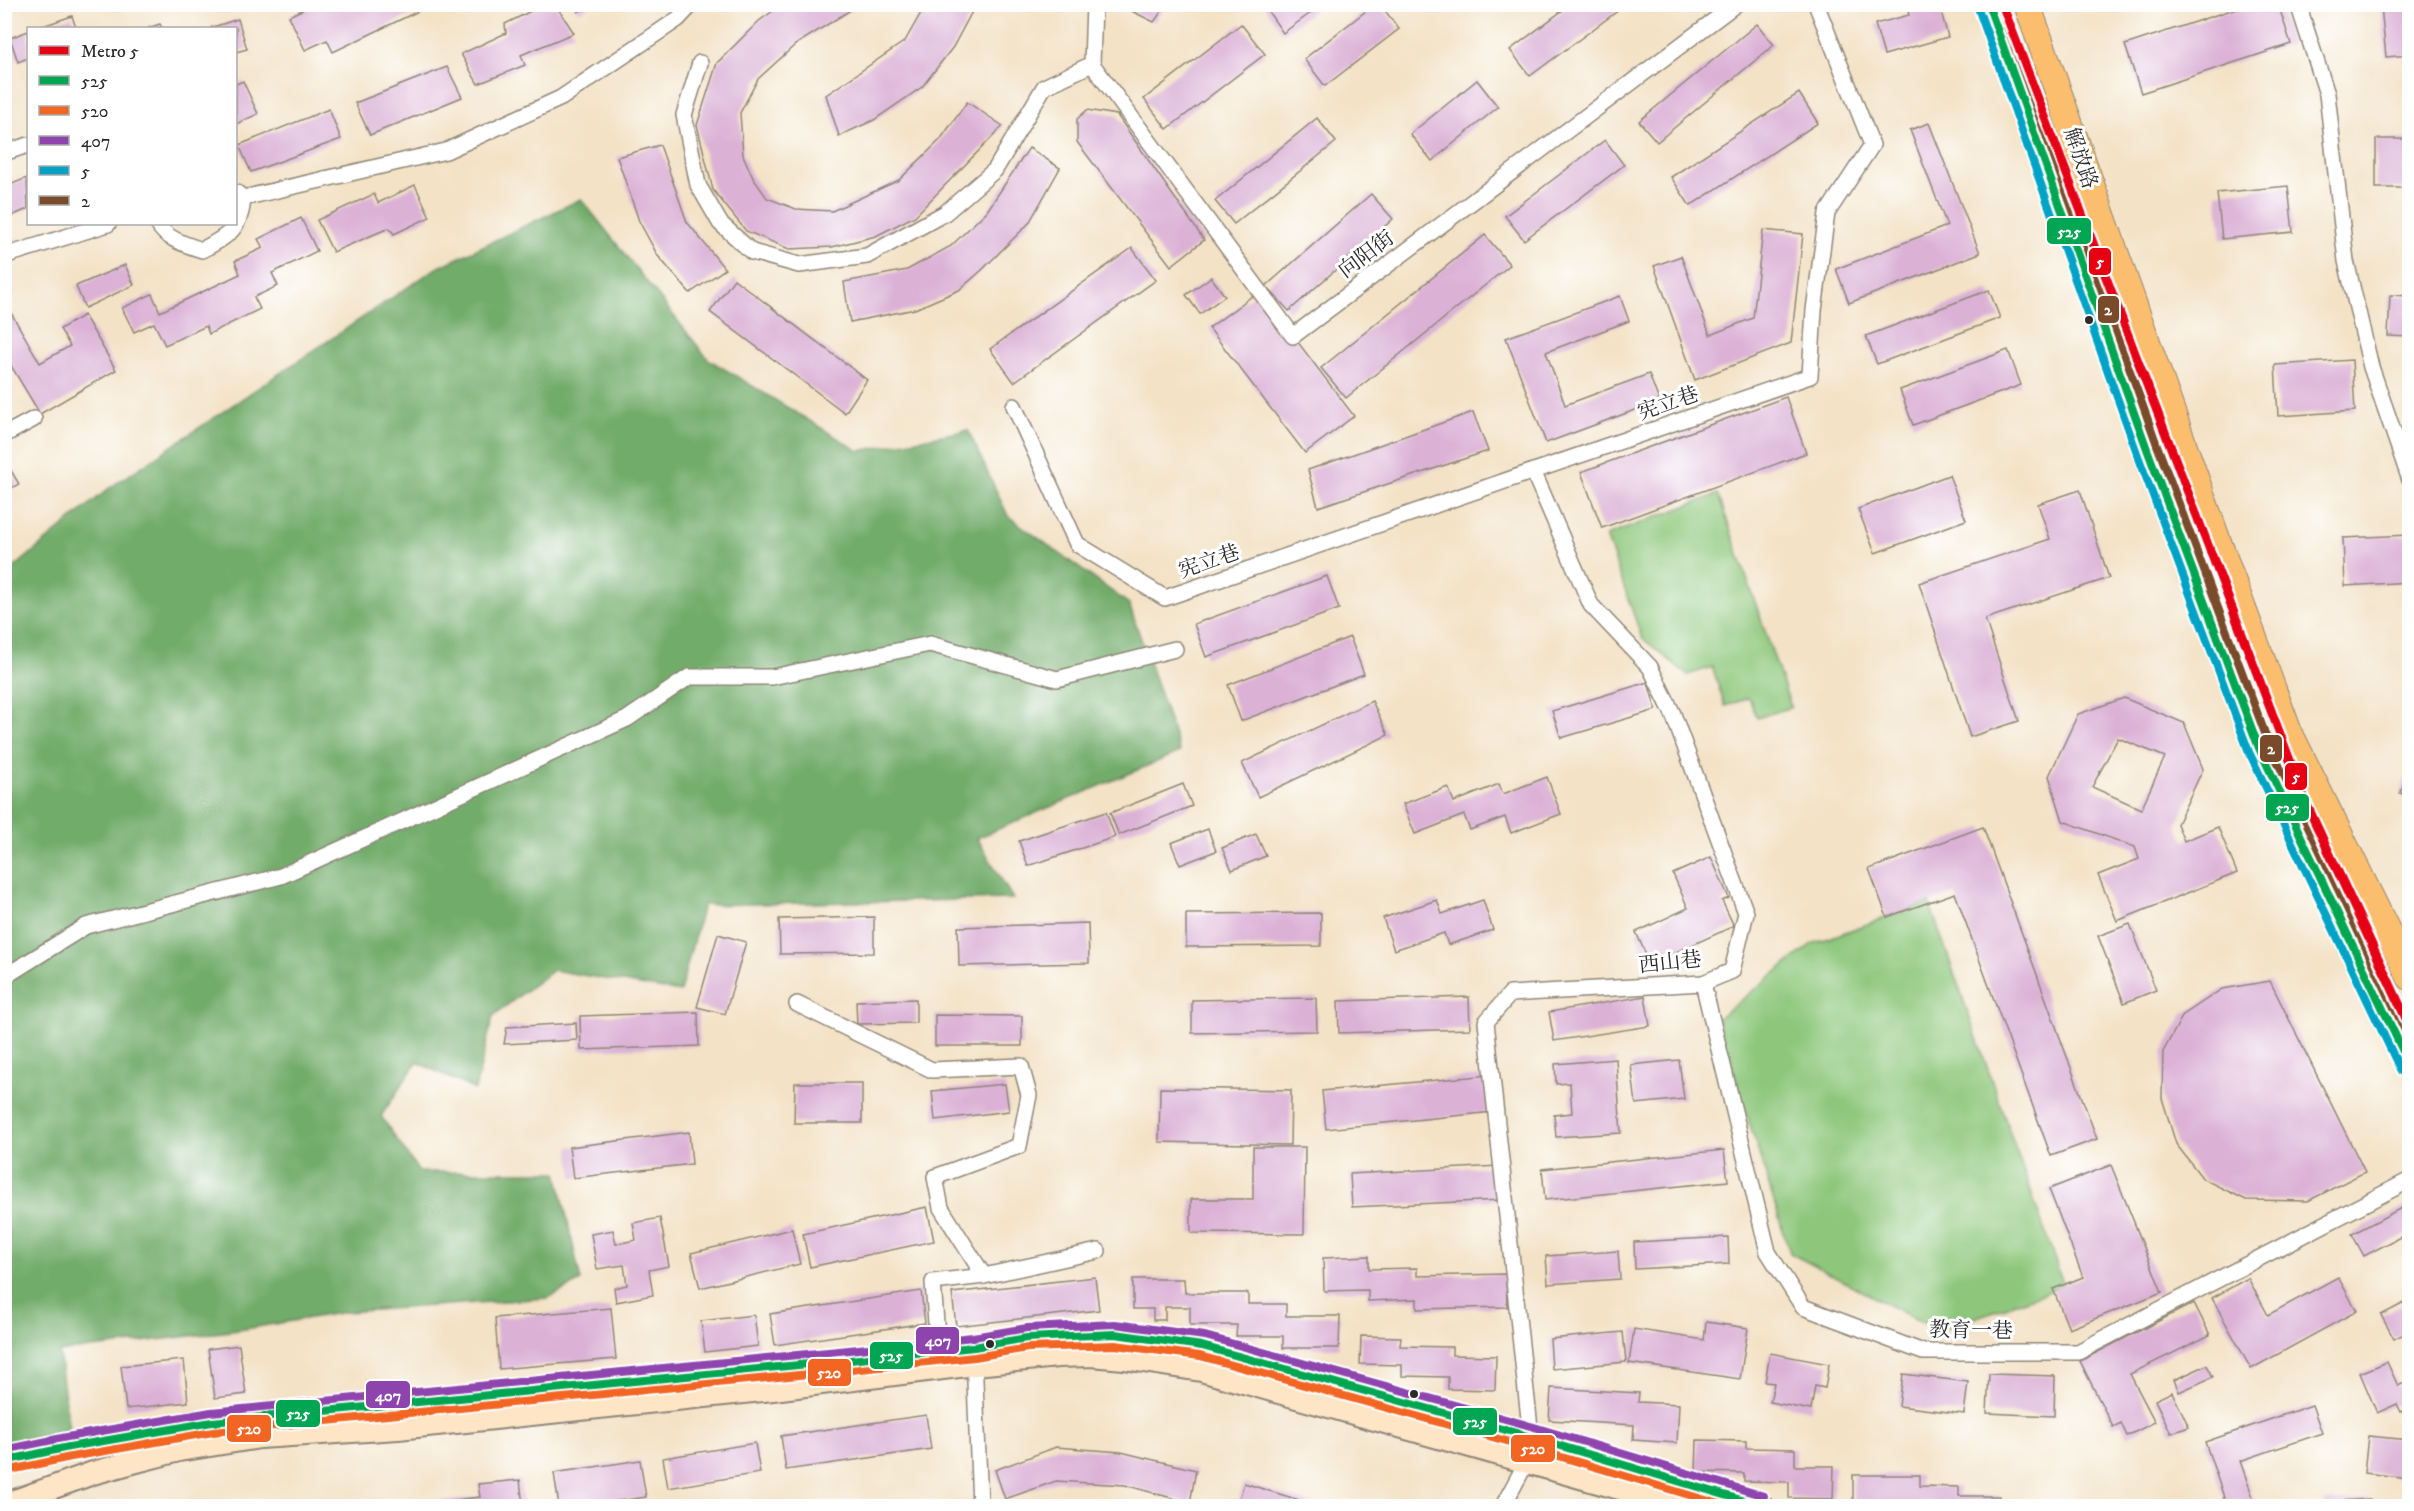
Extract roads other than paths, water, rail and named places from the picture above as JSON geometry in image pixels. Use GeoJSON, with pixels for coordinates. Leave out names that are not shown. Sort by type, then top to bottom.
{"type":"FeatureCollection","features":[{"type":"Feature","properties":{"kind":"main road","name":"解放路"},"geometry":{"type":"LineString","coordinates":[[1988,4],[2147,449],[2259,748],[2409,1067]]}},
{"type":"Feature","properties":{"kind":"main road","name":"解放路"},"geometry":{"type":"LineString","coordinates":[[2027,4],[2205,506],[2288,730],[2409,977]]}},
{"type":"Feature","properties":{"kind":"main road"},"geometry":{"type":"LineString","coordinates":[[4,1505],[93,1473],[137,1461],[179,1450],[251,1438],[457,1422],[773,1389],[974,1356],[1027,1338],[1115,1334],[1172,1340],[1202,1346],[1531,1437],[1761,1506]]}},
{"type":"Feature","properties":{"kind":"main road"},"geometry":{"type":"LineString","coordinates":[[4,1461],[69,1447],[213,1422],[938,1351],[974,1356],[1090,1355],[1163,1363],[1201,1370],[1683,1506]]}},
{"type":"Feature","properties":{"kind":"street"},"geometry":{"type":"LineString","coordinates":[[237,224],[242,217],[239,195],[446,151],[561,98],[678,18],[692,4]]}},
{"type":"Feature","properties":{"kind":"street"},"geometry":{"type":"LineString","coordinates":[[700,63],[684,115],[698,185],[720,223],[752,252],[799,265],[867,256],[945,213],[995,170],[1044,87],[1092,64],[1094,4]]}},
{"type":"Feature","properties":{"kind":"street","name":"向阳街"},"geometry":{"type":"LineString","coordinates":[[1092,64],[1293,336],[1736,4]]}},
{"type":"Feature","properties":{"kind":"street","name":"宪立巷"},"geometry":{"type":"LineString","coordinates":[[1014,406],[1077,544],[1165,598],[1810,376],[1814,310],[1827,213],[1872,145],[1816,4]]}},
{"type":"Feature","properties":{"kind":"street"},"geometry":{"type":"LineString","coordinates":[[2298,4],[2327,94],[2346,261],[2371,367],[2409,480]]}},
{"type":"Feature","properties":{"kind":"street"},"geometry":{"type":"LineString","coordinates":[[4,153],[27,145]]}},
{"type":"Feature","properties":{"kind":"street"},"geometry":{"type":"LineString","coordinates":[[4,256],[98,225]]}},
{"type":"Feature","properties":{"kind":"street"},"geometry":{"type":"LineString","coordinates":[[158,225],[181,243],[202,250],[228,236],[236,225]]}},
{"type":"Feature","properties":{"kind":"street"},"geometry":{"type":"LineString","coordinates":[[4,435],[34,419]]}},
{"type":"Feature","properties":{"kind":"street","name":"西山巷"},"geometry":{"type":"LineString","coordinates":[[1503,1506],[1527,1461],[1531,1437],[1486,1022],[1510,994],[1703,983],[1732,971],[1746,913],[1673,714],[1650,667],[1591,605],[1533,471]]}},
{"type":"Feature","properties":{"kind":"street"},"geometry":{"type":"LineString","coordinates":[[4,977],[86,926],[281,876],[627,719],[689,677],[772,677],[930,644],[1057,679],[1175,649]]}},
{"type":"Feature","properties":{"kind":"street","name":"教育一巷"},"geometry":{"type":"LineString","coordinates":[[1703,983],[1768,1252],[1803,1308],[1923,1352],[2078,1352],[2409,1180]]}},
{"type":"Feature","properties":{"kind":"street"},"geometry":{"type":"LineString","coordinates":[[797,1004],[932,1070],[1021,1066],[1029,1095],[1019,1146],[935,1177],[941,1208],[984,1276]]}},
{"type":"Feature","properties":{"kind":"street"},"geometry":{"type":"LineString","coordinates":[[938,1351],[933,1282],[984,1276],[1098,1251]]}},
{"type":"Feature","properties":{"kind":"street"},"geometry":{"type":"LineString","coordinates":[[974,1356],[980,1506]]}},
{"type":"Feature","properties":{"kind":"metro line","name":"5"},"geometry":{"type":"LineString","coordinates":[[2002,4],[2307,805],[2410,1027]]}}]}
